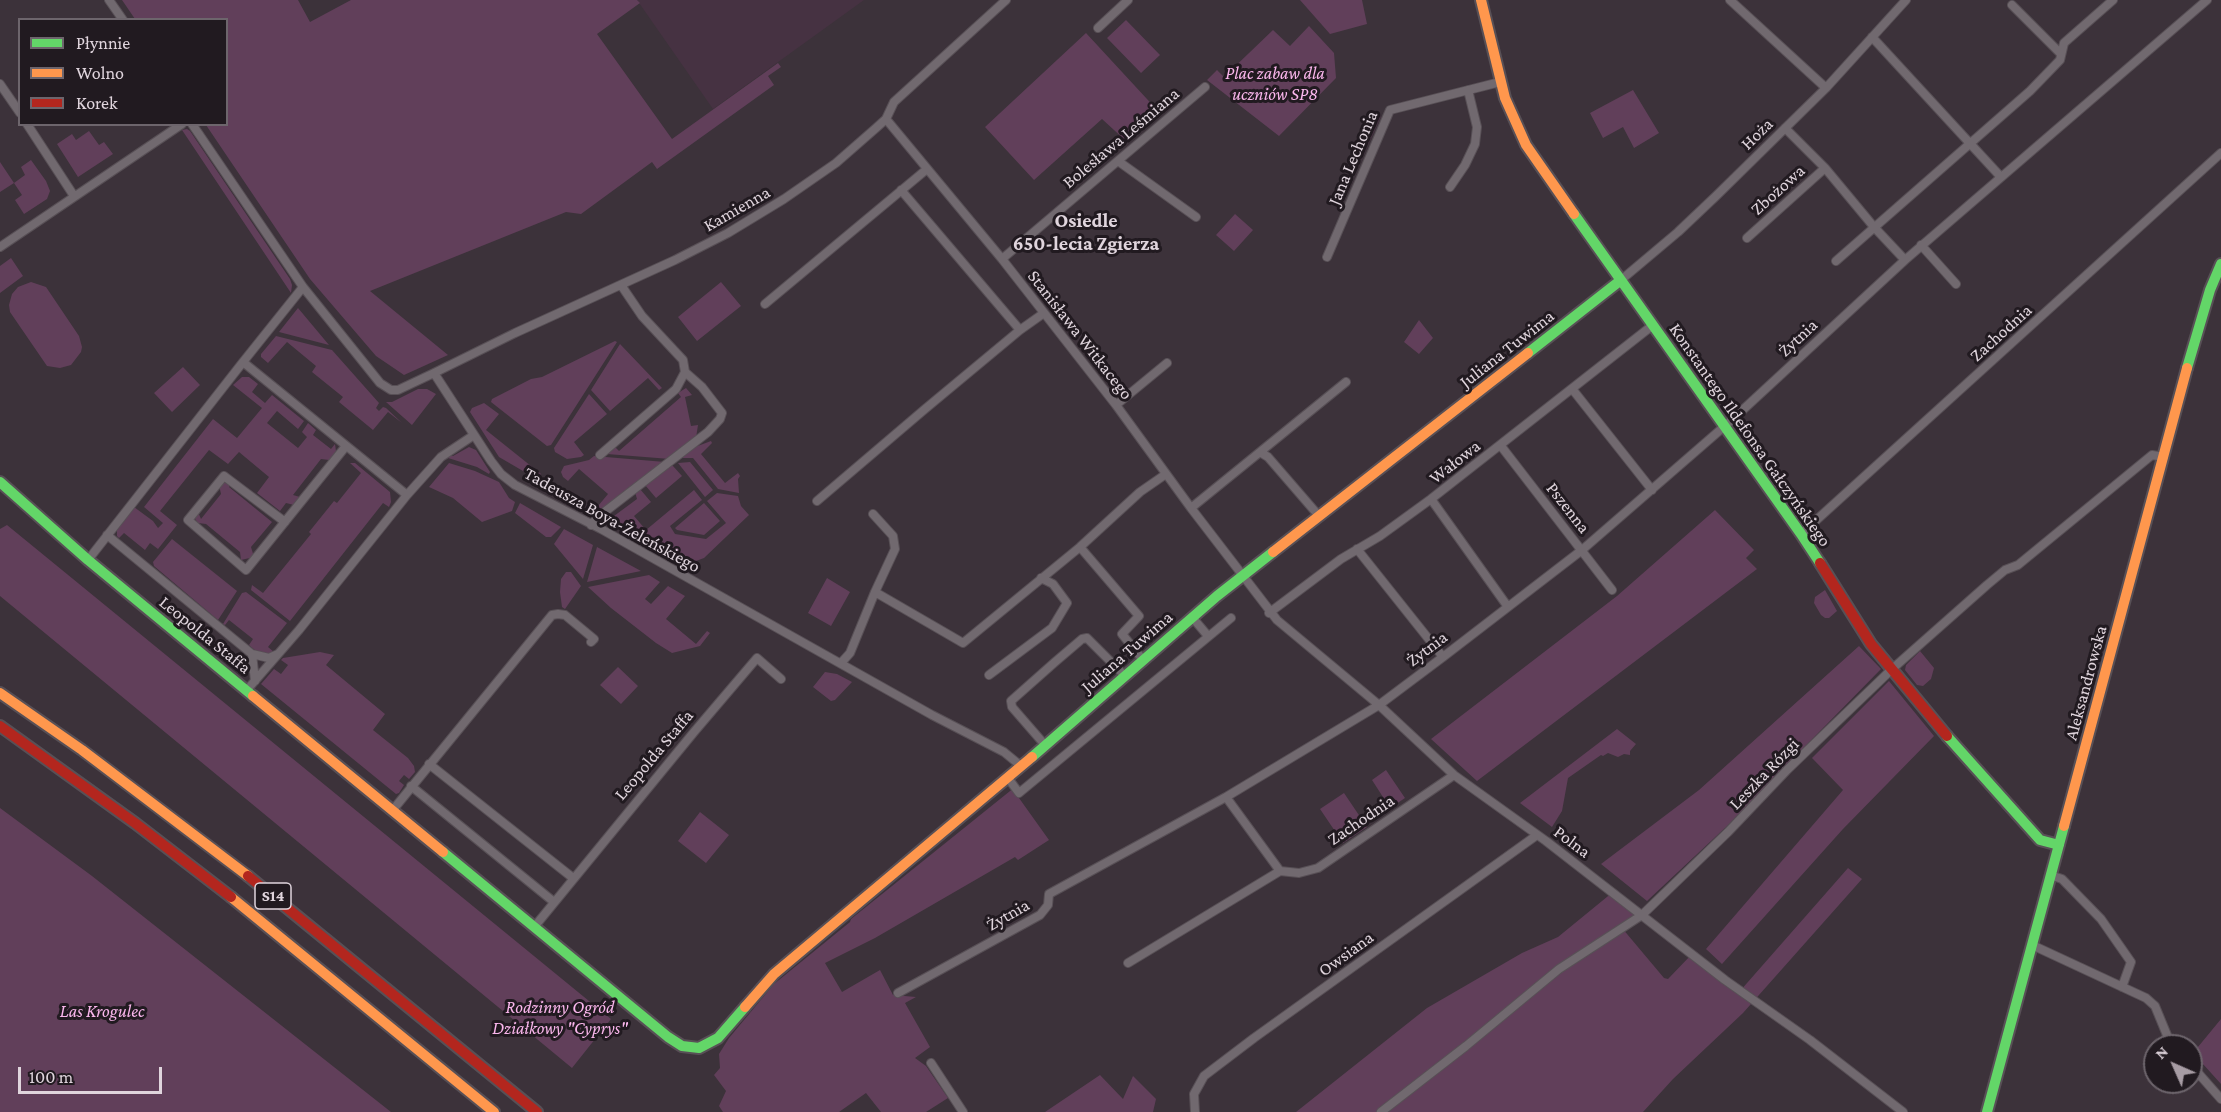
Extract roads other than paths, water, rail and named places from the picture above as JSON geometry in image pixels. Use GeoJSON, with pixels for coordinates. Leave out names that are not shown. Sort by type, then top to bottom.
{"type":"FeatureCollection","features":[{"type":"Feature","properties":{"kind":"main road","name":"Konstantego Ildefonsa Gałczyńskiego"},"geometry":{"type":"LineString","coordinates":[[1481,0],[1500,82],[1515,124],[1529,151],[1801,534],[1857,624],[1891,670],[1981,776],[2035,835],[2040,840],[2059,845]]}},
{"type":"Feature","properties":{"kind":"main road","name":"Aleksandrowska"},"geometry":{"type":"LineString","coordinates":[[1987,1112],[2164,457],[2194,337],[2221,264]]}},
{"type":"Feature","properties":{"kind":"main road","name":"Juliana Tuwima"},"geometry":{"type":"LineString","coordinates":[[668,1037],[690,1048],[704,1047],[715,1041],[774,974],[1008,778],[1192,617],[1621,280]]}},
{"type":"Feature","properties":{"kind":"main road","name":"Leopolda Staffa"},"geometry":{"type":"LineString","coordinates":[[1,485],[246,691],[668,1037]]}},
{"type":"Feature","properties":{"kind":"main road","name":"S14"},"geometry":{"type":"LineString","coordinates":[[0,693],[82,750],[214,849],[537,1112]]}},
{"type":"Feature","properties":{"kind":"main road","name":"S14"},"geometry":{"type":"LineString","coordinates":[[0,726],[203,875],[494,1112]]}},
{"type":"Feature","properties":{"kind":"street"},"geometry":{"type":"LineString","coordinates":[[109,0],[122,18]]}},
{"type":"Feature","properties":{"kind":"street","name":"Kamienna"},"geometry":{"type":"LineString","coordinates":[[434,373],[728,233],[784,199],[836,163],[886,119],[894,102],[1006,0]]}},
{"type":"Feature","properties":{"kind":"street"},"geometry":{"type":"LineString","coordinates":[[1098,28],[1128,0]]}},
{"type":"Feature","properties":{"kind":"street"},"geometry":{"type":"LineString","coordinates":[[1730,0],[1826,88]]}},
{"type":"Feature","properties":{"kind":"street","name":"Hoża"},"geometry":{"type":"LineString","coordinates":[[1621,280],[1678,232],[1826,88],[1906,0]]}},
{"type":"Feature","properties":{"kind":"street"},"geometry":{"type":"LineString","coordinates":[[1836,261],[2030,91],[2060,60],[2064,43],[2113,0]]}},
{"type":"Feature","properties":{"kind":"street","name":"Żytnia"},"geometry":{"type":"LineString","coordinates":[[897,993],[1040,915],[1048,905],[1049,894],[1227,797],[1379,705],[1443,657],[1582,550],[1652,490],[1725,426],[1921,245],[2207,0]]}},
{"type":"Feature","properties":{"kind":"street"},"geometry":{"type":"LineString","coordinates":[[2013,4],[2061,54]]}},
{"type":"Feature","properties":{"kind":"street"},"geometry":{"type":"LineString","coordinates":[[1872,37],[2000,176]]}},
{"type":"Feature","properties":{"kind":"street","name":"Jana Lechonia"},"geometry":{"type":"LineString","coordinates":[[1327,257],[1389,110],[1500,82]]}},
{"type":"Feature","properties":{"kind":"street","name":"Bolesława Leśmiana"},"geometry":{"type":"LineString","coordinates":[[1002,259],[1205,87]]}},
{"type":"Feature","properties":{"kind":"street"},"geometry":{"type":"LineString","coordinates":[[1,88],[18,110]]}},
{"type":"Feature","properties":{"kind":"street"},"geometry":{"type":"LineString","coordinates":[[1449,187],[1465,165],[1475,144],[1477,127],[1468,90]]}},
{"type":"Feature","properties":{"kind":"street","name":"Stanisława Witkacego"},"geometry":{"type":"LineString","coordinates":[[886,119],[1002,259],[1116,405],[1242,576]]}},
{"type":"Feature","properties":{"kind":"street"},"geometry":{"type":"LineString","coordinates":[[28,126],[74,196]]}},
{"type":"Feature","properties":{"kind":"street"},"geometry":{"type":"LineString","coordinates":[[0,247],[179,126]]}},
{"type":"Feature","properties":{"kind":"street"},"geometry":{"type":"LineString","coordinates":[[193,126],[303,287],[380,383],[391,390],[398,390],[434,373]]}},
{"type":"Feature","properties":{"kind":"street"},"geometry":{"type":"LineString","coordinates":[[1785,128],[1825,168]]}},
{"type":"Feature","properties":{"kind":"street","name":"Zachodnia"},"geometry":{"type":"LineString","coordinates":[[1801,534],[2221,153]]}},
{"type":"Feature","properties":{"kind":"street"},"geometry":{"type":"LineString","coordinates":[[1118,161],[1196,217]]}},
{"type":"Feature","properties":{"kind":"street","name":"Zbożowa"},"geometry":{"type":"LineString","coordinates":[[1747,238],[1825,168],[1905,260]]}},
{"type":"Feature","properties":{"kind":"street"},"geometry":{"type":"LineString","coordinates":[[765,304],[927,169]]}},
{"type":"Feature","properties":{"kind":"street"},"geometry":{"type":"LineString","coordinates":[[901,190],[1020,330]]}},
{"type":"Feature","properties":{"kind":"street"},"geometry":{"type":"LineString","coordinates":[[1921,245],[1956,284]]}},
{"type":"Feature","properties":{"kind":"street"},"geometry":{"type":"LineString","coordinates":[[600,455],[676,389],[685,372],[683,360],[642,316],[621,285]]}},
{"type":"Feature","properties":{"kind":"street"},"geometry":{"type":"LineString","coordinates":[[88,560],[303,287]]}},
{"type":"Feature","properties":{"kind":"street"},"geometry":{"type":"LineString","coordinates":[[818,501],[1020,330],[1044,313]]}},
{"type":"Feature","properties":{"kind":"street","name":"Wałowa"},"geometry":{"type":"LineString","coordinates":[[1269,613],[1431,499],[1573,390],[1653,325]]}},
{"type":"Feature","properties":{"kind":"street"},"geometry":{"type":"LineString","coordinates":[[243,362],[407,495]]}},
{"type":"Feature","properties":{"kind":"street"},"geometry":{"type":"LineString","coordinates":[[1116,405],[1167,363]]}},
{"type":"Feature","properties":{"kind":"street"},"geometry":{"type":"LineString","coordinates":[[591,525],[598,517],[708,432],[720,418],[721,409],[697,381],[685,372]]}},
{"type":"Feature","properties":{"kind":"street","name":"Tadeusza Boya-Żeleńskiego"},"geometry":{"type":"LineString","coordinates":[[434,373],[501,474],[509,480],[1004,752],[1021,766]]}},
{"type":"Feature","properties":{"kind":"street"},"geometry":{"type":"LineString","coordinates":[[1191,508],[1346,382]]}},
{"type":"Feature","properties":{"kind":"street"},"geometry":{"type":"LineString","coordinates":[[1573,390],[1652,490]]}},
{"type":"Feature","properties":{"kind":"street"},"geometry":{"type":"LineString","coordinates":[[246,691],[407,495],[441,457],[474,435]]}},
{"type":"Feature","properties":{"kind":"street"},"geometry":{"type":"LineString","coordinates":[[285,522],[224,476],[188,520],[246,570],[285,522],[346,446]]}},
{"type":"Feature","properties":{"kind":"street","name":"Pszenna"},"geometry":{"type":"LineString","coordinates":[[1501,446],[1612,590]]}},
{"type":"Feature","properties":{"kind":"street"},"geometry":{"type":"LineString","coordinates":[[1260,452],[1268,457],[1319,516]]}},
{"type":"Feature","properties":{"kind":"street","name":"Leszka Rózgi"},"geometry":{"type":"LineString","coordinates":[[1381,1112],[1559,969],[1642,915],[1891,670],[1987,585],[2006,570],[2018,565],[2152,455],[2164,457]]}},
{"type":"Feature","properties":{"kind":"street"},"geometry":{"type":"LineString","coordinates":[[874,592],[963,643],[1080,546],[1140,492],[1166,474]]}},
{"type":"Feature","properties":{"kind":"street"},"geometry":{"type":"LineString","coordinates":[[1431,499],[1508,607]]}},
{"type":"Feature","properties":{"kind":"street"},"geometry":{"type":"LineString","coordinates":[[841,663],[850,653],[874,592],[895,549],[893,536],[873,514]]}},
{"type":"Feature","properties":{"kind":"street"},"geometry":{"type":"LineString","coordinates":[[107,535],[252,654],[269,658],[279,653]]}},
{"type":"Feature","properties":{"kind":"street"},"geometry":{"type":"LineString","coordinates":[[1080,546],[1139,616],[1122,634],[1143,660]]}},
{"type":"Feature","properties":{"kind":"street"},"geometry":{"type":"LineString","coordinates":[[1357,549],[1443,657]]}},
{"type":"Feature","properties":{"kind":"street","name":"Polna"},"geometry":{"type":"LineString","coordinates":[[1242,576],[1269,613],[1379,705],[1454,775],[1537,835],[1725,980],[1810,1040],[1903,1112]]}},
{"type":"Feature","properties":{"kind":"street"},"geometry":{"type":"LineString","coordinates":[[989,675],[1052,628],[1067,603],[1053,584],[1041,578]]}},
{"type":"Feature","properties":{"kind":"street"},"geometry":{"type":"LineString","coordinates":[[392,811],[552,615],[565,615],[594,639],[591,642]]}},
{"type":"Feature","properties":{"kind":"street"},"geometry":{"type":"LineString","coordinates":[[1192,617],[1208,636]]}},
{"type":"Feature","properties":{"kind":"street"},"geometry":{"type":"LineString","coordinates":[[1008,778],[1019,793],[1231,618]]}},
{"type":"Feature","properties":{"kind":"street"},"geometry":{"type":"LineString","coordinates":[[1045,745],[1012,706],[1011,701],[1082,639],[1087,638],[1125,676]]}},
{"type":"Feature","properties":{"kind":"street"},"geometry":{"type":"LineString","coordinates":[[252,654],[255,681]]}},
{"type":"Feature","properties":{"kind":"street","name":"Leopolda Staffa"},"geometry":{"type":"LineString","coordinates":[[535,926],[757,658],[781,678]]}},
{"type":"Feature","properties":{"kind":"street"},"geometry":{"type":"LineString","coordinates":[[429,764],[573,878]]}},
{"type":"Feature","properties":{"kind":"street","name":"Zachodnia"},"geometry":{"type":"LineString","coordinates":[[1128,963],[1280,871],[1299,873],[1318,868],[1454,775]]}},
{"type":"Feature","properties":{"kind":"street"},"geometry":{"type":"LineString","coordinates":[[411,786],[554,902]]}},
{"type":"Feature","properties":{"kind":"street"},"geometry":{"type":"LineString","coordinates":[[1227,797],[1280,871]]}},
{"type":"Feature","properties":{"kind":"street","name":"Owsiana"},"geometry":{"type":"LineString","coordinates":[[1195,1112],[1194,1095],[1204,1076],[1537,835]]}},
{"type":"Feature","properties":{"kind":"street"},"geometry":{"type":"LineString","coordinates":[[2050,875],[2062,879],[2101,919],[2131,962],[2122,987]]}},
{"type":"Feature","properties":{"kind":"street"},"geometry":{"type":"LineString","coordinates":[[2032,945],[2146,998],[2155,1006],[2167,1034]]}},
{"type":"Feature","properties":{"kind":"street"},"geometry":{"type":"LineString","coordinates":[[931,1063],[963,1112]]}},
{"type":"Feature","properties":{"kind":"street"},"geometry":{"type":"LineString","coordinates":[[2203,1079],[2221,1099]]}},
{"type":"Feature","properties":{"kind":"district","name":"Osiedle 650-lecia Zgierza"},"geometry":{"type":"Point","coordinates":[1086,232]}},
{"type":"Feature","properties":{"kind":"park label","name":"Plac zabaw dla uczniów SP8"},"geometry":{"type":"Point","coordinates":[1275,83]}},
{"type":"Feature","properties":{"kind":"park label","name":"Las Krogulec"},"geometry":{"type":"Point","coordinates":[102,1011]}},
{"type":"Feature","properties":{"kind":"park label","name":"Rodzinny Ogród Działkowy \"Cyprys\""},"geometry":{"type":"Point","coordinates":[560,1017]}}]}
